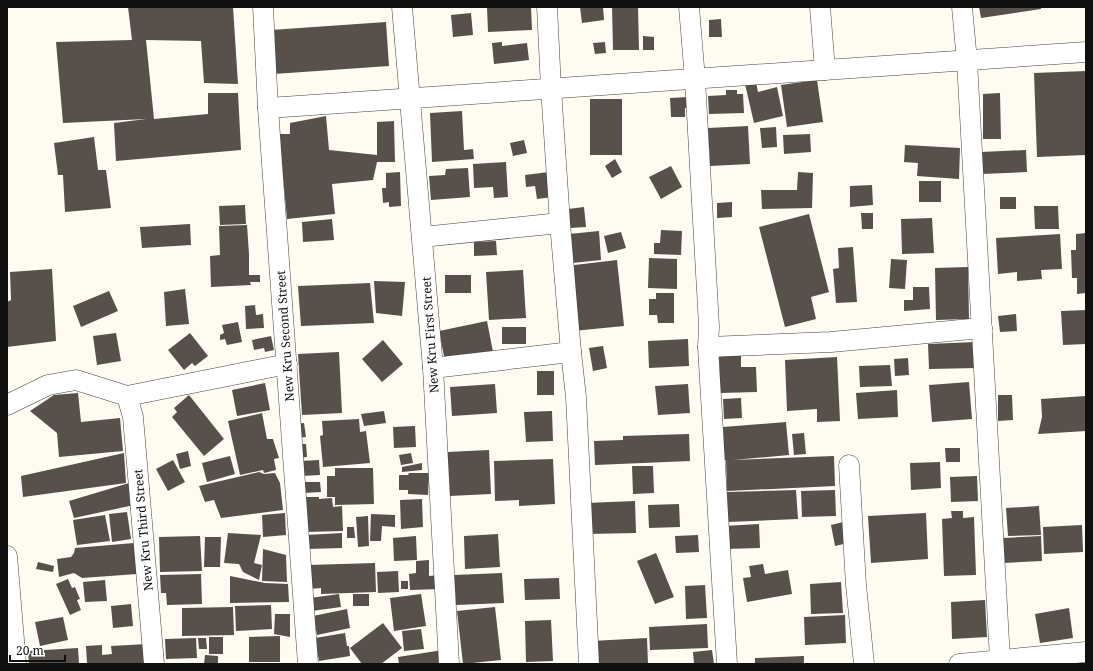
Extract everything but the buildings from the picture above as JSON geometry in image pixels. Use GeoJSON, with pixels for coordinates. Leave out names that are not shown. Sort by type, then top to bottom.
{"type":"FeatureCollection","features":[{"type":"Feature","properties":{"kind":"street","name":"New Kru Second Street"},"geometry":{"type":"LineString","coordinates":[[263,7],[268,108],[308,664]]}},
{"type":"Feature","properties":{"kind":"street","name":"New Kru First Street"},"geometry":{"type":"LineString","coordinates":[[402,7],[433,368],[449,664]]}},
{"type":"Feature","properties":{"kind":"street"},"geometry":{"type":"LineString","coordinates":[[547,7],[560,223],[576,397],[589,664]]}},
{"type":"Feature","properties":{"kind":"street"},"geometry":{"type":"LineString","coordinates":[[689,7],[709,326],[708,347],[727,664]]}},
{"type":"Feature","properties":{"kind":"street"},"geometry":{"type":"LineString","coordinates":[[820,7],[825,70]]}},
{"type":"Feature","properties":{"kind":"street"},"geometry":{"type":"LineString","coordinates":[[962,7],[967,61],[1000,660]]}},
{"type":"Feature","properties":{"kind":"street"},"geometry":{"type":"LineString","coordinates":[[268,108],[1086,52]]}},
{"type":"Feature","properties":{"kind":"street"},"geometry":{"type":"LineString","coordinates":[[422,237],[560,223]]}},
{"type":"Feature","properties":{"kind":"street"},"geometry":{"type":"LineString","coordinates":[[708,347],[831,342],[982,328]]}},
{"type":"Feature","properties":{"kind":"street"},"geometry":{"type":"LineString","coordinates":[[433,368],[571,352]]}},
{"type":"Feature","properties":{"kind":"street"},"geometry":{"type":"LineString","coordinates":[[7,405],[48,385],[76,380],[127,396],[287,364]]}},
{"type":"Feature","properties":{"kind":"street","name":"New Kru Third Street"},"geometry":{"type":"LineString","coordinates":[[127,396],[134,425],[154,664]]}},
{"type":"Feature","properties":{"kind":"street"},"geometry":{"type":"LineString","coordinates":[[849,465],[856,585],[864,664]]}},
{"type":"Feature","properties":{"kind":"street"},"geometry":{"type":"LineString","coordinates":[[7,556],[16,664]]}},
{"type":"Feature","properties":{"kind":"street"},"geometry":{"type":"LineString","coordinates":[[959,664],[1086,652]]}}]}
